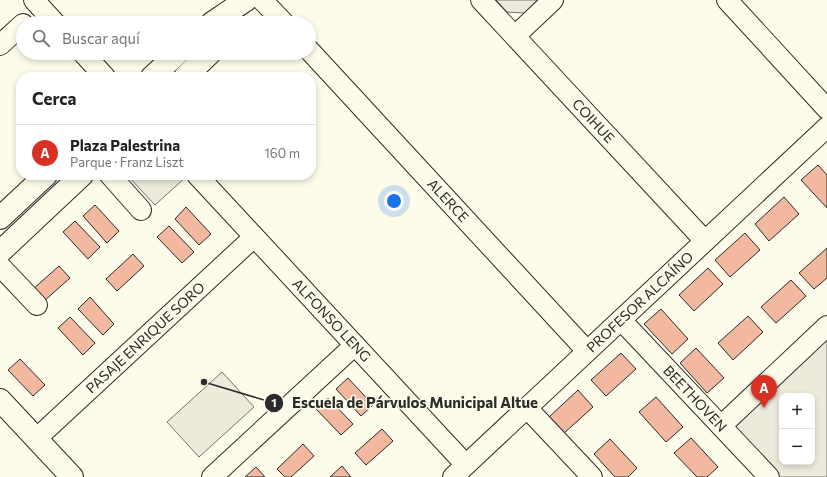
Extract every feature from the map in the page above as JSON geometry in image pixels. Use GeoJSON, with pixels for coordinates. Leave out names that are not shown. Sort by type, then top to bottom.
{"type":"FeatureCollection","features":[{"type":"Feature","properties":{"kind":"main road"},"geometry":{"type":"LineString","coordinates":[[222,16],[246,0]]}},
{"type":"Feature","properties":{"kind":"main road"},"geometry":{"type":"LineString","coordinates":[[243,16],[253,0]]}},
{"type":"Feature","properties":{"kind":"main road"},"geometry":{"type":"LineString","coordinates":[[157,72],[170,60]]}},
{"type":"Feature","properties":{"kind":"main road"},"geometry":{"type":"LineString","coordinates":[[190,72],[203,60]]}},
{"type":"Feature","properties":{"kind":"main road"},"geometry":{"type":"LineString","coordinates":[[0,218],[41,180]]}},
{"type":"Feature","properties":{"kind":"main road"},"geometry":{"type":"LineString","coordinates":[[0,252],[77,180]]}},
{"type":"Feature","properties":{"kind":"main road"},"geometry":{"type":"LineString","coordinates":[[0,400],[72,477]]}},
{"type":"Feature","properties":{"kind":"street"},"geometry":{"type":"LineString","coordinates":[[262,0],[277,16]]}},
{"type":"Feature","properties":{"kind":"street","name":"COIHUE"},"geometry":{"type":"LineString","coordinates":[[481,0],[705,241]]}},
{"type":"Feature","properties":{"kind":"street"},"geometry":{"type":"LineString","coordinates":[[515,36],[553,0]]}},
{"type":"Feature","properties":{"kind":"street"},"geometry":{"type":"LineString","coordinates":[[727,0],[827,109]]}},
{"type":"Feature","properties":{"kind":"street"},"geometry":{"type":"LineString","coordinates":[[29,16],[37,4],[48,16]]}},
{"type":"Feature","properties":{"kind":"street"},"geometry":{"type":"LineString","coordinates":[[0,45],[16,31]]}},
{"type":"Feature","properties":{"kind":"street","name":"ALERCE"},"geometry":{"type":"LineString","coordinates":[[316,58],[587,351]]}},
{"type":"Feature","properties":{"kind":"street"},"geometry":{"type":"LineString","coordinates":[[89,60],[100,72]]}},
{"type":"Feature","properties":{"kind":"street","name":"PROFESOR ALCAÍNO"},"geometry":{"type":"LineString","coordinates":[[459,471],[827,127]]}},
{"type":"Feature","properties":{"kind":"street"},"geometry":{"type":"LineString","coordinates":[[114,180],[141,210]]}},
{"type":"Feature","properties":{"kind":"street","name":"ALFONSO LENG"},"geometry":{"type":"LineString","coordinates":[[202,180],[355,345],[459,471]]}},
{"type":"Feature","properties":{"kind":"street","name":"PASAJE ENRIQUE SORO"},"geometry":{"type":"LineString","coordinates":[[36,439],[254,237]]}},
{"type":"Feature","properties":{"kind":"street"},"geometry":{"type":"LineString","coordinates":[[0,266],[37,305]]}},
{"type":"Feature","properties":{"kind":"street","name":"BEETHOVEN"},"geometry":{"type":"LineString","coordinates":[[621,320],[769,477]]}},
{"type":"Feature","properties":{"kind":"street"},"geometry":{"type":"LineString","coordinates":[[721,426],[827,326]]}},
{"type":"Feature","properties":{"kind":"street"},"geometry":{"type":"LineString","coordinates":[[212,477],[355,345]]}},
{"type":"Feature","properties":{"kind":"street"},"geometry":{"type":"LineString","coordinates":[[527,408],[592,477]]}},
{"type":"Feature","properties":{"kind":"shaded area"},"geometry":{"type":"Polygon","coordinates":[[[496,0],[538,0],[524,13],[507,12],[496,0]]]}},
{"type":"Feature","properties":{"kind":"shaded area"},"geometry":{"type":"Polygon","coordinates":[[[132,180],[183,180],[155,205],[132,180]]]}},
{"type":"Feature","properties":{"kind":"shaded area"},"geometry":{"type":"Polygon","coordinates":[[[827,336],[827,477],[776,477],[732,430],[827,336]]]}},
{"type":"Feature","properties":{"kind":"shaded area"},"geometry":{"type":"Polygon","coordinates":[[[222,372],[254,407],[199,457],[167,422],[222,372]]]}},
{"type":"Feature","properties":{"kind":"building"},"geometry":{"type":"Polygon","coordinates":[[[818,165],[827,175],[827,208],[801,180],[818,165]]]}},
{"type":"Feature","properties":{"kind":"building"},"geometry":{"type":"Polygon","coordinates":[[[784,197],[799,214],[769,241],[755,224],[784,197]]]}},
{"type":"Feature","properties":{"kind":"building"},"geometry":{"type":"Polygon","coordinates":[[[95,205],[119,231],[107,243],[83,216],[95,205]]]}},
{"type":"Feature","properties":{"kind":"building"},"geometry":{"type":"Polygon","coordinates":[[[186,207],[211,234],[199,245],[175,219],[186,207]]]}},
{"type":"Feature","properties":{"kind":"building"},"geometry":{"type":"Polygon","coordinates":[[[75,221],[100,247],[88,259],[63,232],[75,221]]]}},
{"type":"Feature","properties":{"kind":"building"},"geometry":{"type":"Polygon","coordinates":[[[169,226],[194,252],[182,263],[157,237],[169,226]]]}},
{"type":"Feature","properties":{"kind":"building"},"geometry":{"type":"Polygon","coordinates":[[[745,233],[760,250],[730,277],[715,260],[745,233]]]}},
{"type":"Feature","properties":{"kind":"building"},"geometry":{"type":"Polygon","coordinates":[[[827,248],[827,278],[814,289],[799,273],[827,248]]]}},
{"type":"Feature","properties":{"kind":"building"},"geometry":{"type":"Polygon","coordinates":[[[133,254],[144,266],[117,291],[106,279],[133,254]]]}},
{"type":"Feature","properties":{"kind":"building"},"geometry":{"type":"Polygon","coordinates":[[[59,266],[70,278],[43,302],[32,290],[59,266]]]}},
{"type":"Feature","properties":{"kind":"building"},"geometry":{"type":"Polygon","coordinates":[[[708,268],[723,284],[694,311],[679,295],[708,268]]]}},
{"type":"Feature","properties":{"kind":"building"},"geometry":{"type":"Polygon","coordinates":[[[791,280],[806,296],[776,323],[761,307],[791,280]]]}},
{"type":"Feature","properties":{"kind":"building"},"geometry":{"type":"Polygon","coordinates":[[[90,297],[114,324],[103,335],[78,309],[90,297]]]}},
{"type":"Feature","properties":{"kind":"building"},"geometry":{"type":"Polygon","coordinates":[[[661,309],[688,339],[672,354],[644,324],[661,309]]]}},
{"type":"Feature","properties":{"kind":"building"},"geometry":{"type":"Polygon","coordinates":[[[748,316],[763,332],[733,360],[718,343],[748,316]]]}},
{"type":"Feature","properties":{"kind":"building"},"geometry":{"type":"Polygon","coordinates":[[[70,317],[95,343],[83,355],[58,328],[70,317]]]}},
{"type":"Feature","properties":{"kind":"building"},"geometry":{"type":"Polygon","coordinates":[[[696,348],[724,378],[707,393],[680,363],[696,348]]]}},
{"type":"Feature","properties":{"kind":"building"},"geometry":{"type":"Polygon","coordinates":[[[621,353],[636,369],[606,396],[591,380],[621,353]]]}},
{"type":"Feature","properties":{"kind":"building"},"geometry":{"type":"Polygon","coordinates":[[[20,359],[45,385],[33,396],[8,370],[20,359]]]}},
{"type":"Feature","properties":{"kind":"building"},"geometry":{"type":"Polygon","coordinates":[[[348,378],[373,405],[361,416],[336,389],[348,378]]]}},
{"type":"Feature","properties":{"kind":"building"},"geometry":{"type":"Polygon","coordinates":[[[578,390],[593,407],[563,434],[548,418],[578,390]]]}},
{"type":"Feature","properties":{"kind":"building"},"geometry":{"type":"Polygon","coordinates":[[[656,397],[683,427],[666,442],[639,412],[656,397]]]}},
{"type":"Feature","properties":{"kind":"building"},"geometry":{"type":"Polygon","coordinates":[[[328,398],[353,424],[341,435],[316,409],[328,398]]]}},
{"type":"Feature","properties":{"kind":"building"},"geometry":{"type":"Polygon","coordinates":[[[382,429],[393,441],[366,465],[355,453],[382,429]]]}},
{"type":"Feature","properties":{"kind":"building"},"geometry":{"type":"Polygon","coordinates":[[[691,438],[718,467],[707,477],[697,477],[674,453],[691,438]]]}},
{"type":"Feature","properties":{"kind":"building"},"geometry":{"type":"Polygon","coordinates":[[[610,439],[637,468],[628,477],[615,477],[594,454],[610,439]]]}},
{"type":"Feature","properties":{"kind":"building"},"geometry":{"type":"Polygon","coordinates":[[[303,444],[314,456],[291,477],[285,477],[277,469],[303,444]]]}},
{"type":"Feature","properties":{"kind":"building"},"geometry":{"type":"Polygon","coordinates":[[[342,466],[351,477],[330,477],[342,466]]]}},
{"type":"Feature","properties":{"kind":"building"},"geometry":{"type":"Polygon","coordinates":[[[256,467],[265,477],[245,477],[256,467]]]}},
{"type":"Feature","properties":{"kind":"place","name":"Escuela de Párvulos Municipal Altue"},"geometry":{"type":"Point","coordinates":[204,382]}},
{"type":"Feature","properties":{"kind":"place","name":"Plaza Palestrina"},"geometry":{"type":"Point","coordinates":[764,408]}}]}
